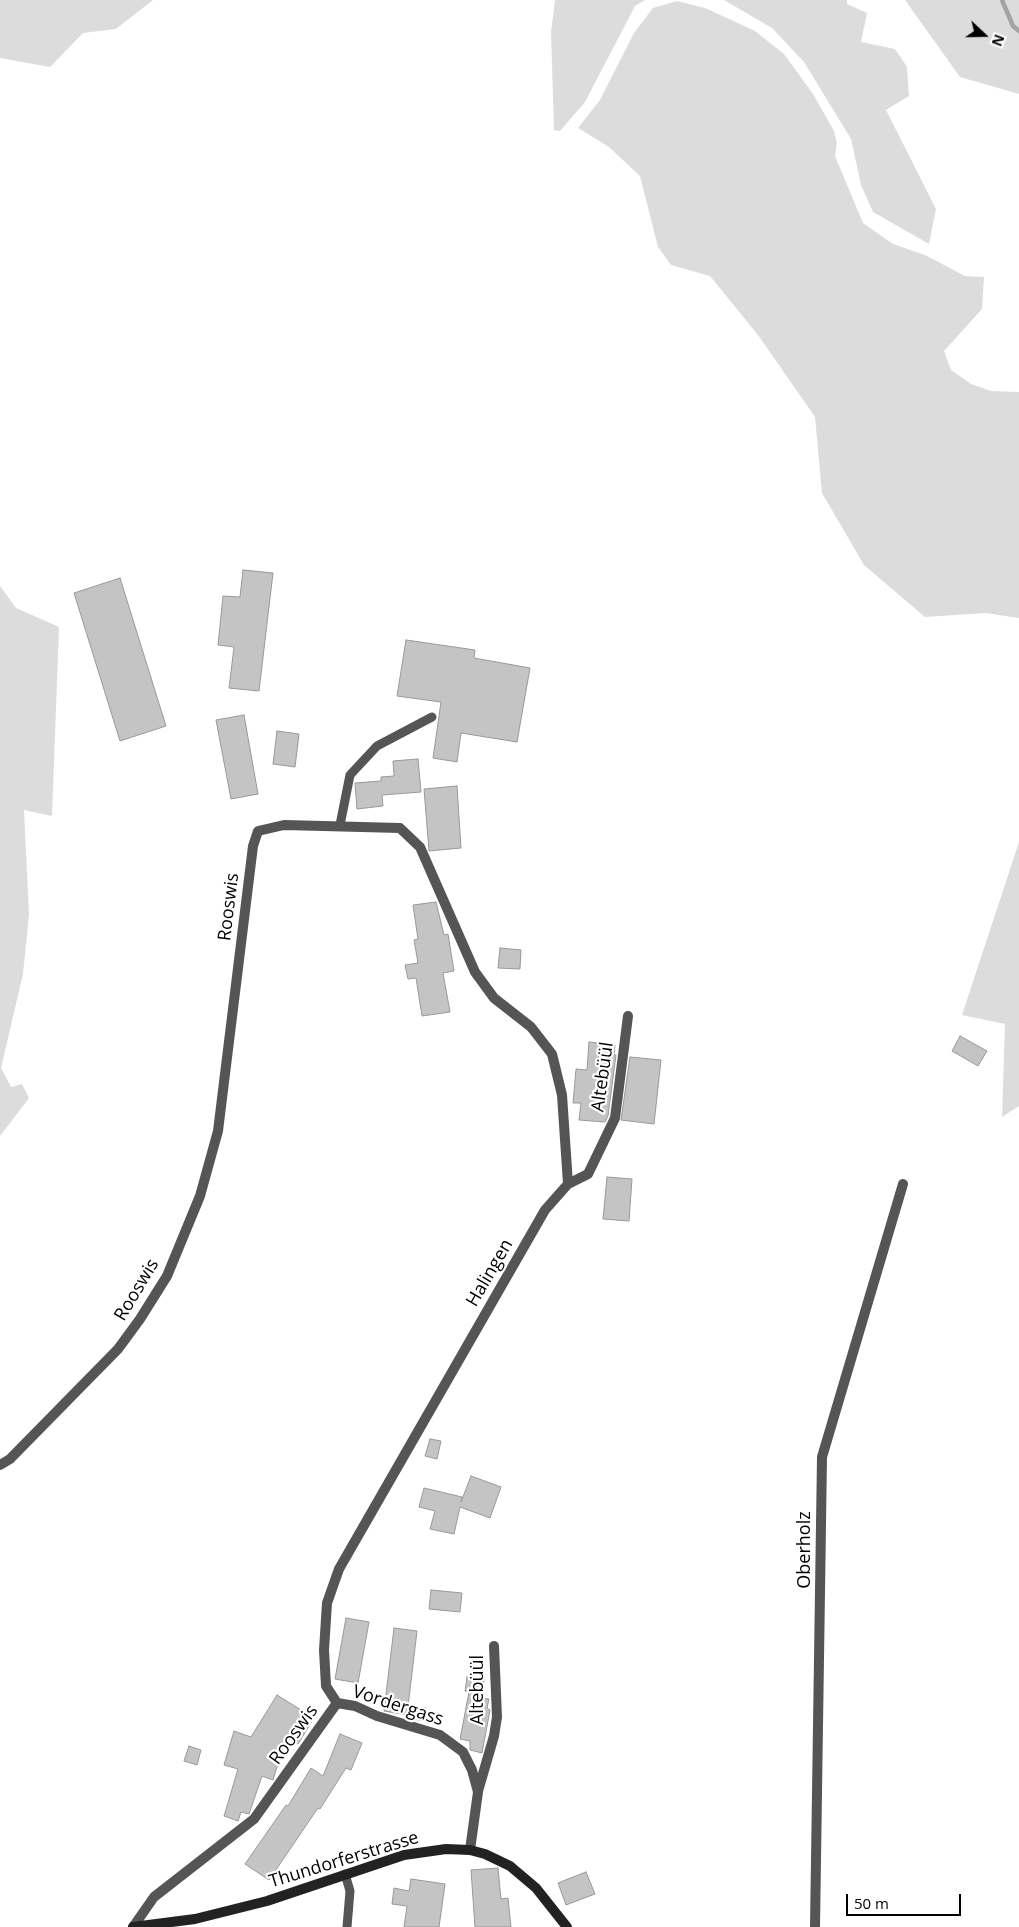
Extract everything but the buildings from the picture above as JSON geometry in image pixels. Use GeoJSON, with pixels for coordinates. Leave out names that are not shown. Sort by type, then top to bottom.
{"type":"FeatureCollection","features":[{"type":"Feature","properties":{"kind":"street","name":"Rooswis"},"geometry":{"type":"LineString","coordinates":[[0,1465],[10,1458],[118,1349],[140,1319],[167,1276],[200,1196],[218,1131],[253,846],[258,831],[284,825],[400,828],[420,846],[475,972],[494,998],[531,1027],[552,1054],[562,1095],[568,1184]]}},
{"type":"Feature","properties":{"kind":"street","name":"Altebüül"},"geometry":{"type":"LineString","coordinates":[[568,1184],[588,1174],[615,1118],[628,1016]]}},
{"type":"Feature","properties":{"kind":"street","name":"Halingen"},"geometry":{"type":"LineString","coordinates":[[446,1383],[545,1210],[568,1184]]}},
{"type":"Feature","properties":{"kind":"street","name":"Oberholz"},"geometry":{"type":"LineString","coordinates":[[816,1927],[822,1458],[903,1184]]}},
{"type":"Feature","properties":{"kind":"street","name":"Rooswis"},"geometry":{"type":"LineString","coordinates":[[133,1927],[154,1897],[254,1819],[337,1703],[326,1686],[324,1650],[327,1603],[339,1569],[446,1383]]}},
{"type":"Feature","properties":{"kind":"street","name":"Altebüül"},"geometry":{"type":"LineString","coordinates":[[478,1792],[494,1736],[497,1717],[494,1646]]}},
{"type":"Feature","properties":{"kind":"street","name":"Vordergass"},"geometry":{"type":"LineString","coordinates":[[337,1703],[355,1706],[377,1716],[440,1735],[452,1742],[463,1752],[472,1770],[478,1792],[470,1850]]}},
{"type":"Feature","properties":{"kind":"street","name":"Thundorferstrasse"},"geometry":{"type":"LineString","coordinates":[[133,1927],[195,1919],[267,1901],[345,1874],[425,1850],[470,1850],[500,1861],[519,1873],[536,1888],[567,1927]]}},
{"type":"Feature","properties":{"kind":"lane"},"geometry":{"type":"LineString","coordinates":[[340,825],[350,775],[377,746],[432,717]]}},
{"type":"Feature","properties":{"kind":"lane"},"geometry":{"type":"LineString","coordinates":[[345,1874],[350,1891],[346,1927]]}},
{"type":"Feature","properties":{"kind":"shaded area"},"geometry":{"type":"Polygon","coordinates":[[[0,0],[153,0],[116,29],[83,33],[50,67],[0,58],[0,0]]]}},
{"type":"Feature","properties":{"kind":"shaded area"},"geometry":{"type":"Polygon","coordinates":[[[555,0],[645,0],[635,6],[585,102],[560,131],[554,130],[551,32],[555,0]]]}},
{"type":"Feature","properties":{"kind":"shaded area"},"geometry":{"type":"Polygon","coordinates":[[[724,0],[847,0],[847,4],[867,13],[861,42],[895,49],[907,67],[909,96],[886,110],[936,209],[929,244],[873,212],[861,185],[851,139],[804,62],[772,28],[724,0]]]}},
{"type":"Feature","properties":{"kind":"shaded area"},"geometry":{"type":"Polygon","coordinates":[[[905,0],[1019,0],[1019,94],[960,77],[905,0]]]}},
{"type":"Feature","properties":{"kind":"shaded area"},"geometry":{"type":"Polygon","coordinates":[[[677,1],[705,8],[755,31],[784,54],[813,94],[834,131],[837,143],[835,156],[863,223],[893,244],[925,255],[965,276],[984,277],[982,309],[944,351],[951,370],[971,384],[991,391],[1019,392],[1019,618],[985,613],[925,617],[864,565],[822,493],[815,417],[758,335],[710,276],[671,265],[658,247],[640,176],[609,147],[578,128],[600,100],[634,33],[653,8],[677,1]]]}},
{"type":"Feature","properties":{"kind":"shaded area"},"geometry":{"type":"Polygon","coordinates":[[[0,586],[16,608],[59,627],[52,816],[24,810],[29,915],[23,974],[1,1068],[11,1087],[22,1084],[29,1098],[0,1136],[0,586]]]}},
{"type":"Feature","properties":{"kind":"shaded area"},"geometry":{"type":"Polygon","coordinates":[[[1019,842],[1019,1106],[1002,1117],[1005,1024],[962,1015],[1019,842]]]}},
{"type":"Feature","properties":{"kind":"waterway"},"geometry":{"type":"LineString","coordinates":[[1002,0],[1013,26],[1019,31]]}}]}
